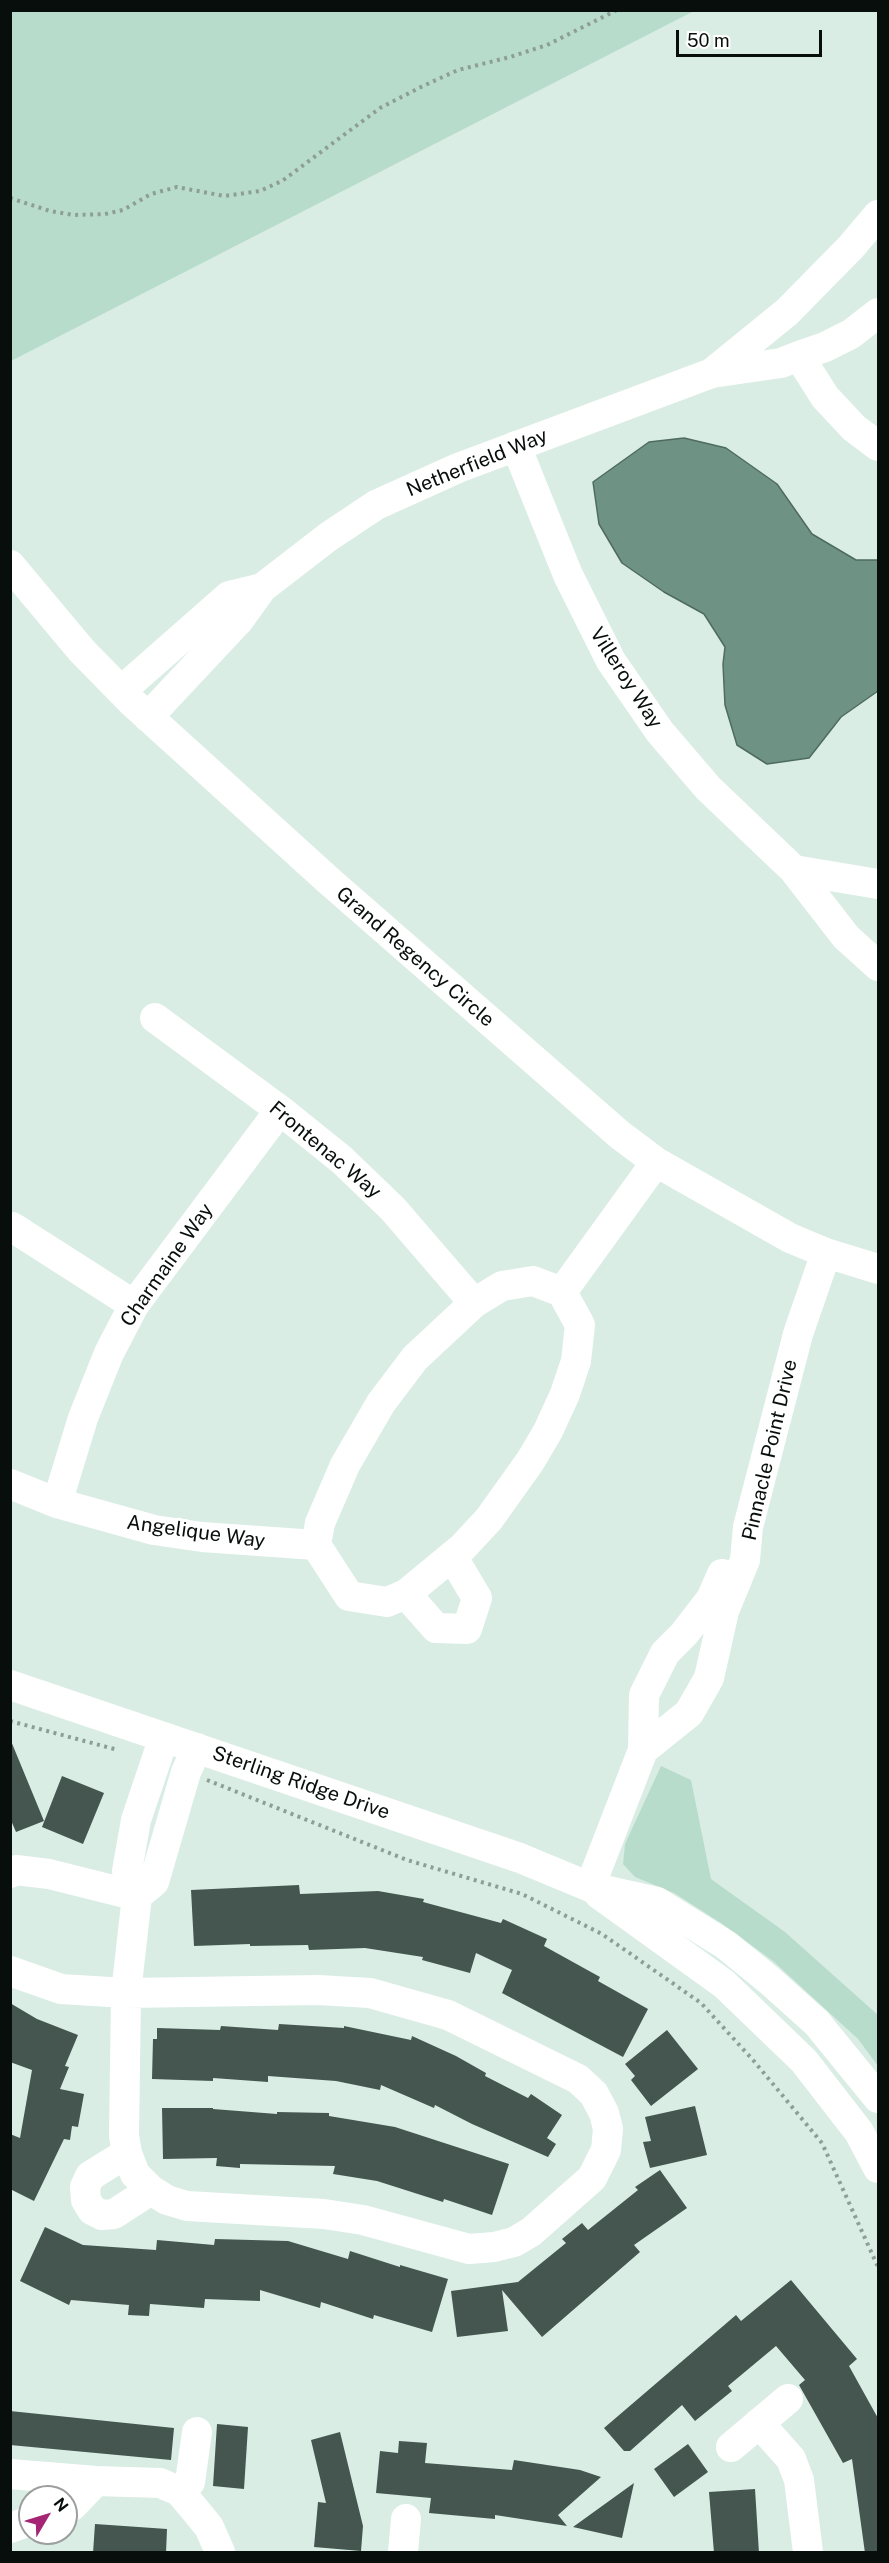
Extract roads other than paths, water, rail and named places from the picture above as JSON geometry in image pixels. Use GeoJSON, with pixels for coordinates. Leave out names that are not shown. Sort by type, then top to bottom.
{"type":"FeatureCollection","features":[{"type":"Feature","properties":{"kind":"street","name":"Netherfield Way"},"geometry":{"type":"LineString","coordinates":[[712,373],[787,312],[879,215]]}},
{"type":"Feature","properties":{"kind":"street","name":"Netherfield Way"},"geometry":{"type":"LineString","coordinates":[[148,717],[239,620],[262,588],[328,537],[376,505],[458,468],[712,373],[781,363],[825,347],[851,334],[879,313]]}},
{"type":"Feature","properties":{"kind":"street"},"geometry":{"type":"LineString","coordinates":[[800,356],[825,397],[854,428],[879,446]]}},
{"type":"Feature","properties":{"kind":"street","name":"Villeroy Way"},"geometry":{"type":"LineString","coordinates":[[516,446],[568,575],[611,661],[660,732],[708,788],[794,870],[846,937],[879,966]]}},
{"type":"Feature","properties":{"kind":"street","name":"Grand Regency Circle"},"geometry":{"type":"LineString","coordinates":[[10,565],[82,651],[148,717],[526,1055],[656,1162],[790,1238],[826,1253],[879,1269]]}},
{"type":"Feature","properties":{"kind":"street","name":"Netherfield Way"},"geometry":{"type":"LineString","coordinates":[[121,691],[230,596],[262,588]]}},
{"type":"Feature","properties":{"kind":"street"},"geometry":{"type":"LineString","coordinates":[[794,870],[879,884]]}},
{"type":"Feature","properties":{"kind":"street","name":"Frontenac Way"},"geometry":{"type":"LineString","coordinates":[[155,1018],[311,1133],[370,1186],[474,1303]]}},
{"type":"Feature","properties":{"kind":"street","name":"Charmaine Way"},"geometry":{"type":"LineString","coordinates":[[57,1503],[83,1418],[109,1353],[134,1305],[280,1110]]}},
{"type":"Feature","properties":{"kind":"street"},"geometry":{"type":"LineString","coordinates":[[562,1292],[656,1162]]}},
{"type":"Feature","properties":{"kind":"street"},"geometry":{"type":"LineString","coordinates":[[12,1227],[134,1305]]}},
{"type":"Feature","properties":{"kind":"street","name":"Pinnacle Point Drive"},"geometry":{"type":"LineString","coordinates":[[643,1750],[689,1713],[709,1678],[714,1646],[724,1611],[745,1560],[748,1527],[798,1334],[826,1253]]}},
{"type":"Feature","properties":{"kind":"street"},"geometry":{"type":"LineString","coordinates":[[533,1281],[562,1292],[580,1325],[576,1361],[565,1394],[548,1431],[531,1460],[489,1519],[452,1556],[406,1594],[387,1602],[349,1596],[316,1545],[320,1523],[340,1476],[381,1403],[415,1358],[474,1303],[502,1286],[533,1281]]}},
{"type":"Feature","properties":{"kind":"street","name":"Angelique Way"},"geometry":{"type":"LineString","coordinates":[[10,1484],[57,1503],[154,1530],[202,1537],[316,1545]]}},
{"type":"Feature","properties":{"kind":"street"},"geometry":{"type":"LineString","coordinates":[[590,1887],[643,1750],[644,1695],[665,1653],[684,1634],[711,1599],[730,1555],[748,1527]]}},
{"type":"Feature","properties":{"kind":"street"},"geometry":{"type":"LineString","coordinates":[[406,1594],[436,1628],[467,1629],[477,1598],[452,1556]]}},
{"type":"Feature","properties":{"kind":"street"},"geometry":{"type":"LineString","coordinates":[[684,1634],[714,1646]]}},
{"type":"Feature","properties":{"kind":"street","name":"Sterling Ridge Drive"},"geometry":{"type":"LineString","coordinates":[[10,1684],[160,1749],[191,1760],[510,1854],[590,1887],[657,1902],[726,1945],[817,2023],[879,2098]]}},
{"type":"Feature","properties":{"kind":"street"},"geometry":{"type":"LineString","coordinates":[[10,1971],[61,1989],[126,1993],[318,1990],[370,1994],[448,2015],[578,2079],[594,2094],[604,2112],[608,2129],[606,2150],[592,2178],[531,2232],[514,2242],[494,2247],[469,2249],[363,2220],[324,2214],[187,2205],[167,2200],[138,2172],[123,2115],[126,1993],[137,1896],[127,1870],[136,1820],[160,1749]]}},
{"type":"Feature","properties":{"kind":"street"},"geometry":{"type":"LineString","coordinates":[[137,1896],[154,1882],[191,1760]]}},
{"type":"Feature","properties":{"kind":"street"},"geometry":{"type":"LineString","coordinates":[[10,1873],[16,1870],[49,1874],[137,1896]]}},
{"type":"Feature","properties":{"kind":"street","name":"Sterling Ridge Drive"},"geometry":{"type":"LineString","coordinates":[[590,1887],[724,1984],[804,2061],[859,2132],[879,2168]]}},
{"type":"Feature","properties":{"kind":"street"},"geometry":{"type":"LineString","coordinates":[[731,2447],[788,2399]]}},
{"type":"Feature","properties":{"kind":"street"},"geometry":{"type":"LineString","coordinates":[[759,2423],[791,2459],[799,2480],[808,2553]]}},
{"type":"Feature","properties":{"kind":"street"},"geometry":{"type":"LineString","coordinates":[[179,2492],[190,2482],[197,2432]]}},
{"type":"Feature","properties":{"kind":"street"},"geometry":{"type":"LineString","coordinates":[[10,2474],[96,2481],[160,2483],[179,2492],[209,2527],[220,2553]]}},
{"type":"Feature","properties":{"kind":"street"},"geometry":{"type":"LineString","coordinates":[[78,2500],[96,2481]]}},
{"type":"Feature","properties":{"kind":"street"},"geometry":{"type":"LineString","coordinates":[[403,2553],[406,2519]]}}]}
